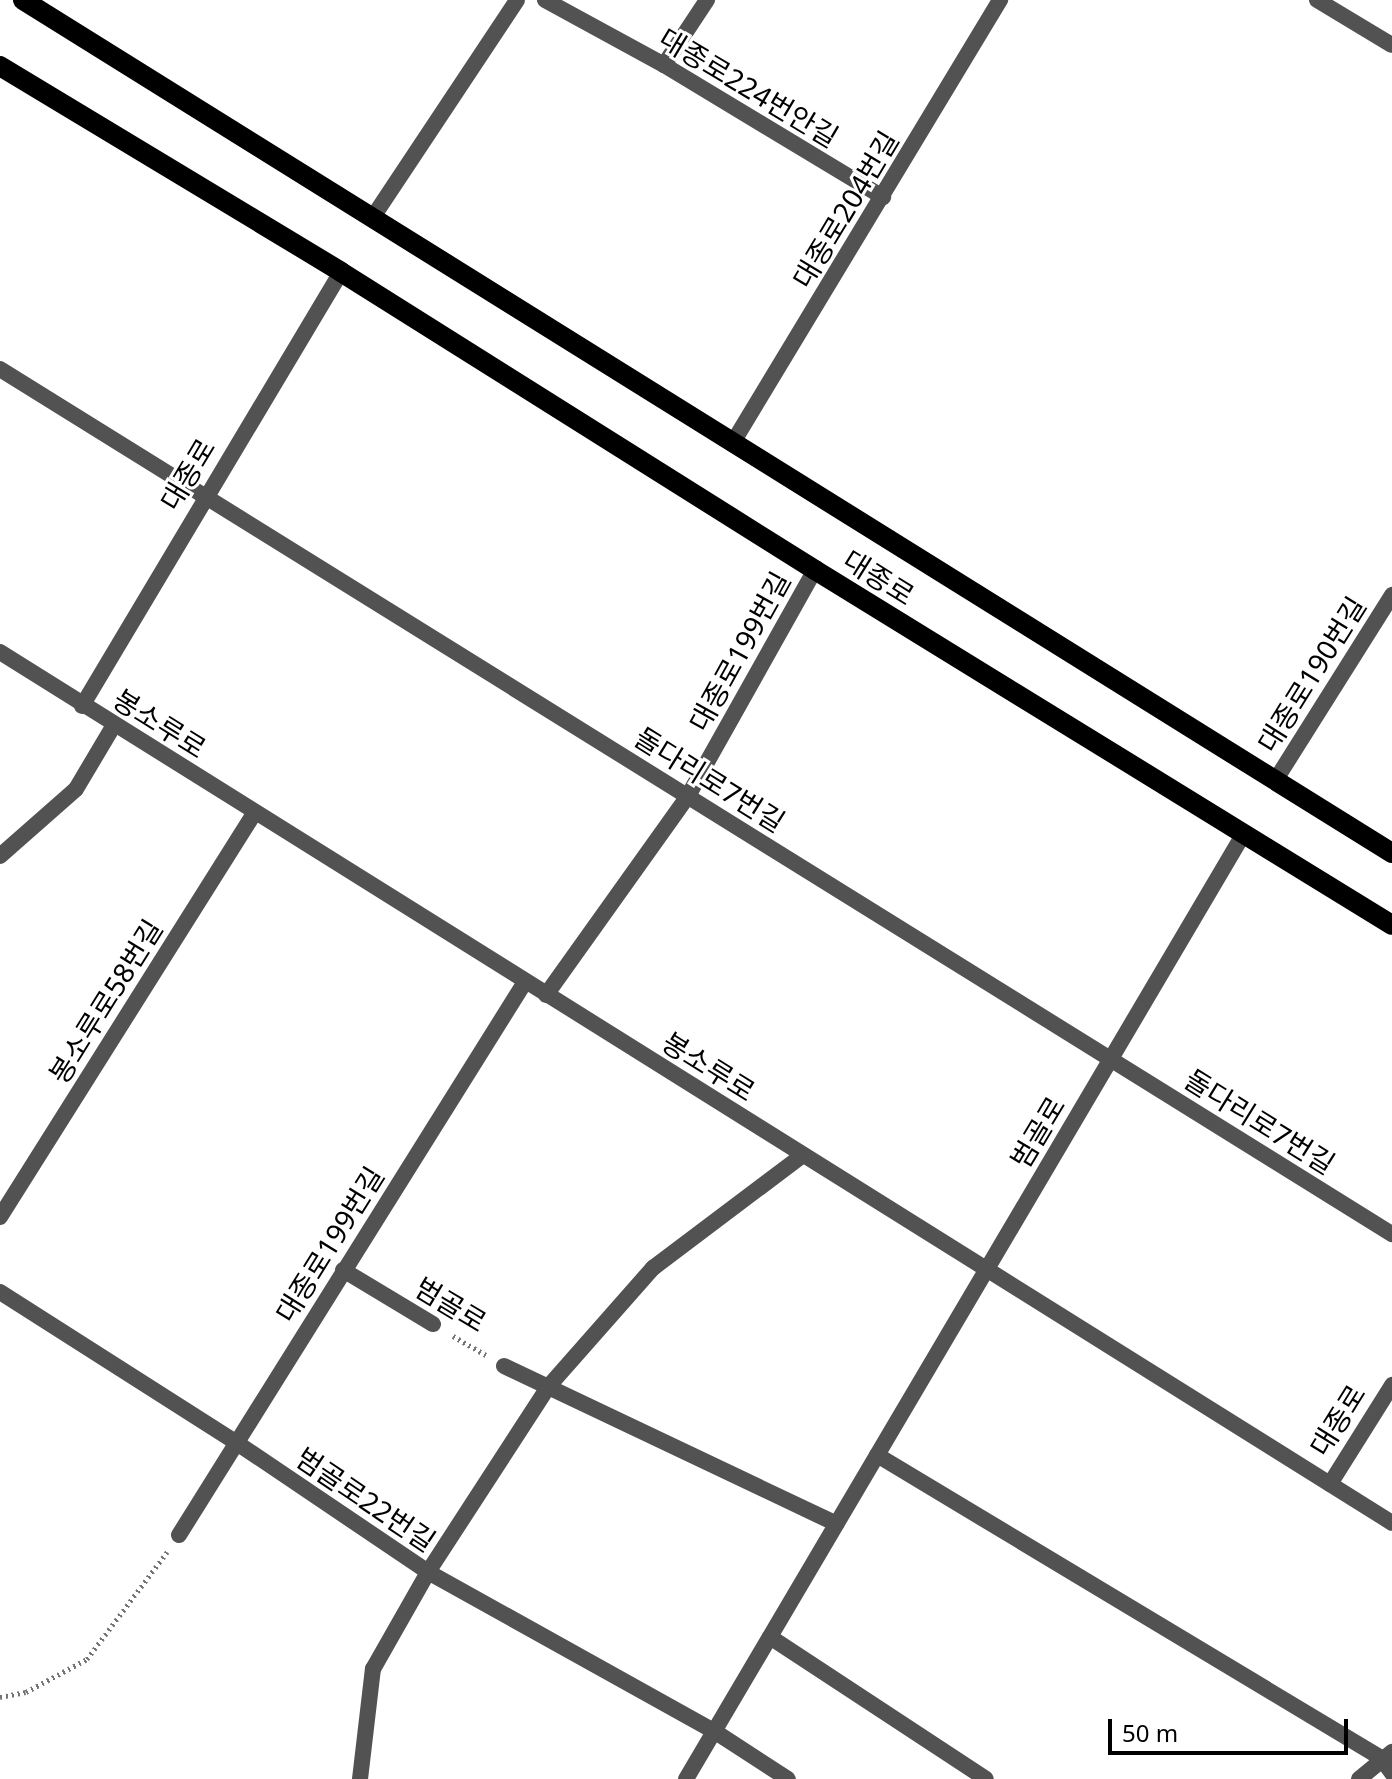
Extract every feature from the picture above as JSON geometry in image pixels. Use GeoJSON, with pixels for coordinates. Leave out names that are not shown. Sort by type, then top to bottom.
{"type":"FeatureCollection","features":[{"type":"Feature","properties":{"kind":"main road","name":"대종로"},"geometry":{"type":"LineString","coordinates":[[23,0],[1392,853]]}},
{"type":"Feature","properties":{"kind":"main road","name":"대종로"},"geometry":{"type":"LineString","coordinates":[[0,66],[341,272],[815,570],[1392,925]]}},
{"type":"Feature","properties":{"kind":"street"},"geometry":{"type":"LineString","coordinates":[[373,217],[517,0]]}},
{"type":"Feature","properties":{"kind":"street","name":"대종로224번안길"},"geometry":{"type":"LineString","coordinates":[[545,0],[664,65],[883,197]]}},
{"type":"Feature","properties":{"kind":"street"},"geometry":{"type":"LineString","coordinates":[[664,65],[707,0]]}},
{"type":"Feature","properties":{"kind":"street","name":"대종로204번길"},"geometry":{"type":"LineString","coordinates":[[732,444],[1000,0]]}},
{"type":"Feature","properties":{"kind":"street"},"geometry":{"type":"LineString","coordinates":[[1317,0],[1392,45]]}},
{"type":"Feature","properties":{"kind":"street","name":"대종로"},"geometry":{"type":"LineString","coordinates":[[82,706],[341,272]]}},
{"type":"Feature","properties":{"kind":"street","name":"돌다리로7번길"},"geometry":{"type":"LineString","coordinates":[[0,369],[1392,1234]]}},
{"type":"Feature","properties":{"kind":"street","name":"대종로199번길"},"geometry":{"type":"LineString","coordinates":[[546,995],[688,796],[815,570]]}},
{"type":"Feature","properties":{"kind":"street","name":"대종로190번길"},"geometry":{"type":"LineString","coordinates":[[1275,781],[1392,595]]}},
{"type":"Feature","properties":{"kind":"street","name":"봉소루로"},"geometry":{"type":"LineString","coordinates":[[0,652],[1392,1523]]}},
{"type":"Feature","properties":{"kind":"street"},"geometry":{"type":"LineString","coordinates":[[0,856],[76,789],[114,725]]}},
{"type":"Feature","properties":{"kind":"street","name":"봉소루로58번길"},"geometry":{"type":"LineString","coordinates":[[0,1217],[254,813]]}},
{"type":"Feature","properties":{"kind":"street","name":"범골로"},"geometry":{"type":"LineString","coordinates":[[686,1779],[1243,835]]}},
{"type":"Feature","properties":{"kind":"street","name":"대종로199번길"},"geometry":{"type":"LineString","coordinates":[[179,1535],[525,982]]}},
{"type":"Feature","properties":{"kind":"street"},"geometry":{"type":"LineString","coordinates":[[360,1779],[373,1669],[428,1572],[548,1387],[653,1268],[803,1155]]}},
{"type":"Feature","properties":{"kind":"street","name":"범골로"},"geometry":{"type":"LineString","coordinates":[[343,1270],[433,1324]]}},
{"type":"Feature","properties":{"kind":"street","name":"범골로22번길"},"geometry":{"type":"LineString","coordinates":[[0,1292],[237,1443],[428,1572],[714,1731],[788,1779]]}},
{"type":"Feature","properties":{"kind":"street","name":"범골로"},"geometry":{"type":"LineString","coordinates":[[504,1366],[836,1524]]}},
{"type":"Feature","properties":{"kind":"street","name":"대종로"},"geometry":{"type":"LineString","coordinates":[[1330,1484],[1392,1385]]}},
{"type":"Feature","properties":{"kind":"street"},"geometry":{"type":"LineString","coordinates":[[877,1455],[1387,1755],[1392,1773]]}},
{"type":"Feature","properties":{"kind":"street"},"geometry":{"type":"LineString","coordinates":[[770,1637],[986,1779]]}},
{"type":"Feature","properties":{"kind":"street"},"geometry":{"type":"LineString","coordinates":[[1359,1779],[1387,1755]]}},
{"type":"Feature","properties":{"kind":"path","name":"범골로"},"geometry":{"type":"LineString","coordinates":[[433,1324],[504,1366]]}},
{"type":"Feature","properties":{"kind":"path"},"geometry":{"type":"LineString","coordinates":[[0,1697],[26,1692],[87,1659],[179,1535]]}}]}
